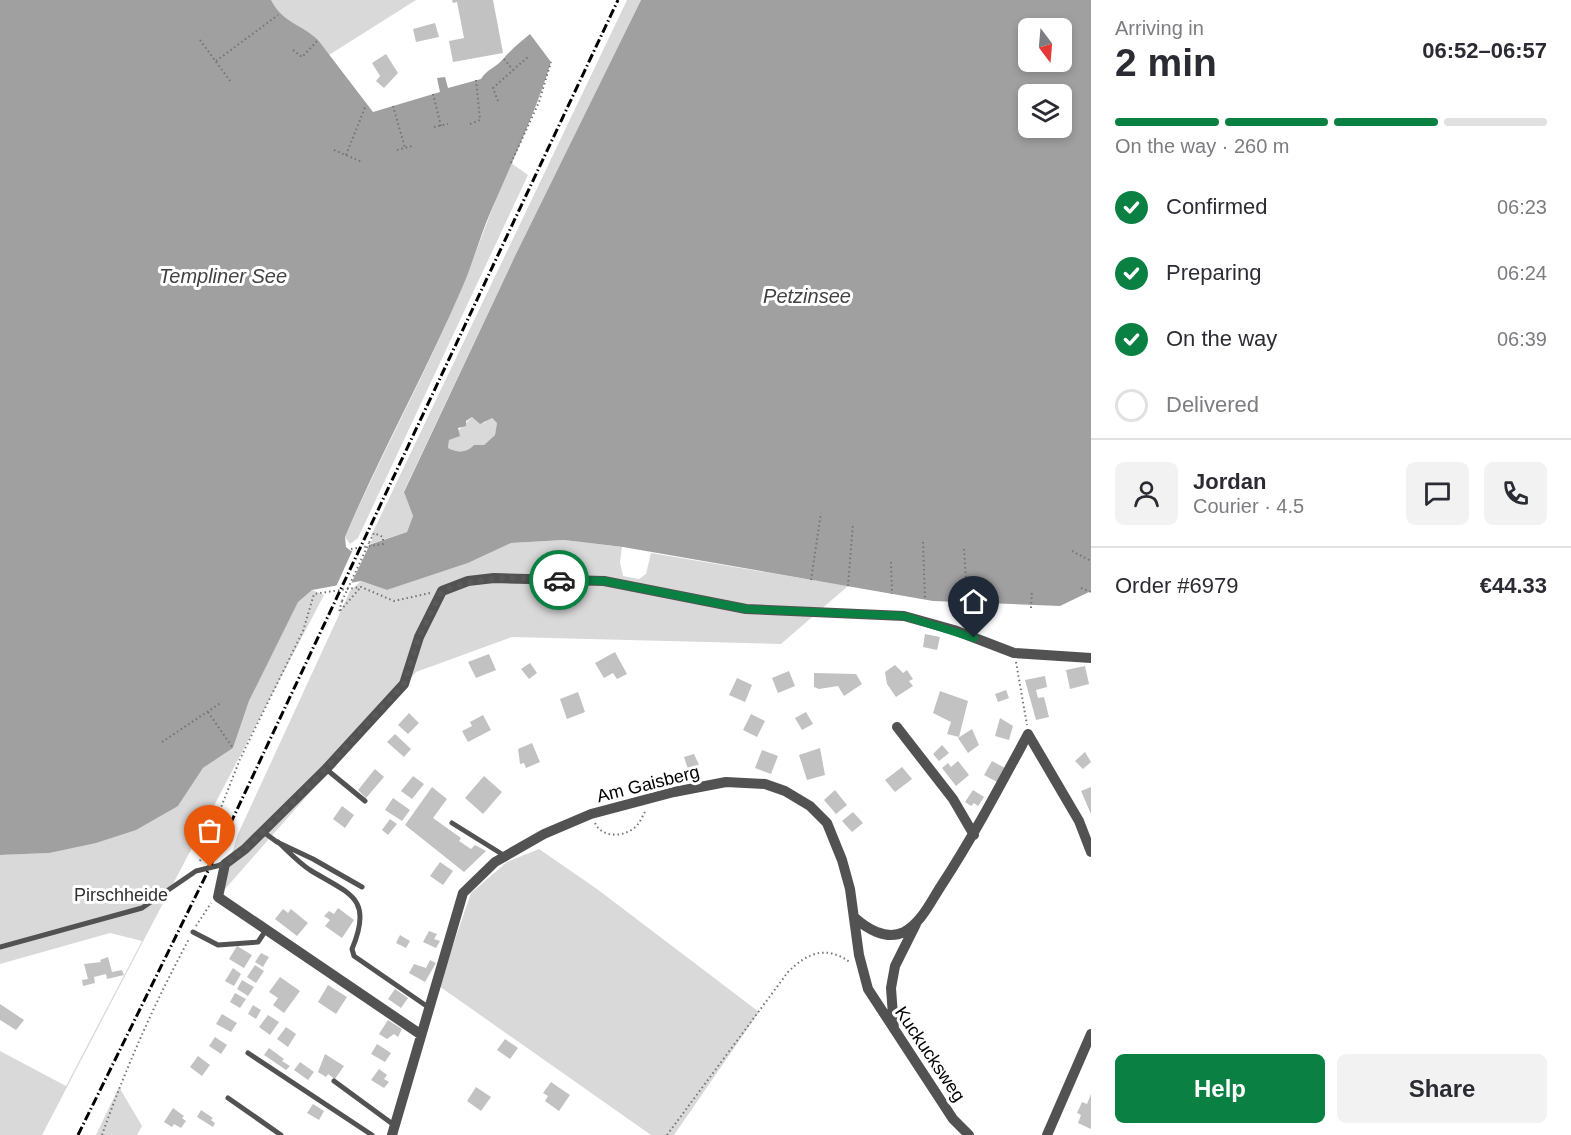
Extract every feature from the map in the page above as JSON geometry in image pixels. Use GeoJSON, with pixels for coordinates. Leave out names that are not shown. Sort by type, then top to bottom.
{"type":"FeatureCollection","features":[{"type":"Feature","properties":{"kind":"street"},"geometry":{"type":"LineString","coordinates":[[420,1034],[218,897],[225,864],[326,768],[404,684],[419,637],[442,591],[468,581],[494,578],[604,581],[746,609],[904,616],[954,630],[1014,653],[1091,658]]}},
{"type":"Feature","properties":{"kind":"street"},"geometry":{"type":"LineString","coordinates":[[897,727],[952,799],[974,835]]}},
{"type":"Feature","properties":{"kind":"street"},"geometry":{"type":"LineString","coordinates":[[894,1030],[891,988],[895,966],[916,924],[974,835],[1028,734]]}},
{"type":"Feature","properties":{"kind":"street"},"geometry":{"type":"LineString","coordinates":[[1028,734],[1068,800],[1091,852]]}},
{"type":"Feature","properties":{"kind":"street","name":"Am Gaisberg"},"geometry":{"type":"LineString","coordinates":[[393,1130],[463,893],[495,862],[544,834],[591,814],[726,782],[765,784],[785,791],[810,806],[827,823],[842,860],[854,917],[859,956],[868,989]]}},
{"type":"Feature","properties":{"kind":"street"},"geometry":{"type":"LineString","coordinates":[[854,917],[868,929],[882,933],[901,934],[916,924]]}},
{"type":"Feature","properties":{"kind":"street","name":"Kuckucksweg"},"geometry":{"type":"LineString","coordinates":[[868,989],[954,1119],[969,1135]]}},
{"type":"Feature","properties":{"kind":"street"},"geometry":{"type":"LineString","coordinates":[[1047,1135],[1091,1034]]}},
{"type":"Feature","properties":{"kind":"lane"},"geometry":{"type":"LineString","coordinates":[[326,768],[365,801]]}},
{"type":"Feature","properties":{"kind":"lane"},"geometry":{"type":"LineString","coordinates":[[452,823],[505,856]]}},
{"type":"Feature","properties":{"kind":"lane"},"geometry":{"type":"LineString","coordinates":[[262,831],[307,868],[354,896],[361,912],[360,928],[352,949],[354,956],[428,1007]]}},
{"type":"Feature","properties":{"kind":"lane"},"geometry":{"type":"LineString","coordinates":[[278,842],[362,887]]}},
{"type":"Feature","properties":{"kind":"lane"},"geometry":{"type":"LineString","coordinates":[[0,948],[142,908],[196,872],[225,864]]}},
{"type":"Feature","properties":{"kind":"lane"},"geometry":{"type":"LineString","coordinates":[[193,932],[218,945],[258,942],[266,930]]}},
{"type":"Feature","properties":{"kind":"lane"},"geometry":{"type":"LineString","coordinates":[[248,1053],[372,1135]]}},
{"type":"Feature","properties":{"kind":"lane"},"geometry":{"type":"LineString","coordinates":[[334,1081],[393,1130]]}},
{"type":"Feature","properties":{"kind":"lane"},"geometry":{"type":"LineString","coordinates":[[228,1098],[281,1135]]}},
{"type":"Feature","properties":{"kind":"path"},"geometry":{"type":"LineString","coordinates":[[216,61],[278,15]]}},
{"type":"Feature","properties":{"kind":"path"},"geometry":{"type":"LineString","coordinates":[[200,40],[230,81]]}},
{"type":"Feature","properties":{"kind":"path"},"geometry":{"type":"LineString","coordinates":[[293,50],[302,57],[318,40]]}},
{"type":"Feature","properties":{"kind":"path"},"geometry":{"type":"LineString","coordinates":[[498,101],[494,88],[529,56]]}},
{"type":"Feature","properties":{"kind":"path"},"geometry":{"type":"LineString","coordinates":[[504,58],[513,70]]}},
{"type":"Feature","properties":{"kind":"path"},"geometry":{"type":"LineString","coordinates":[[511,164],[539,102],[551,62]]}},
{"type":"Feature","properties":{"kind":"path"},"geometry":{"type":"LineString","coordinates":[[470,124],[480,120],[476,80]]}},
{"type":"Feature","properties":{"kind":"path"},"geometry":{"type":"LineString","coordinates":[[433,94],[441,126]]}},
{"type":"Feature","properties":{"kind":"path"},"geometry":{"type":"LineString","coordinates":[[346,155],[366,105]]}},
{"type":"Feature","properties":{"kind":"path"},"geometry":{"type":"LineString","coordinates":[[393,106],[405,148]]}},
{"type":"Feature","properties":{"kind":"path"},"geometry":{"type":"LineString","coordinates":[[434,127],[448,124]]}},
{"type":"Feature","properties":{"kind":"path"},"geometry":{"type":"LineString","coordinates":[[397,150],[412,146]]}},
{"type":"Feature","properties":{"kind":"path"},"geometry":{"type":"LineString","coordinates":[[334,150],[362,162]]}},
{"type":"Feature","properties":{"kind":"path"},"geometry":{"type":"LineString","coordinates":[[811,579],[821,513]]}},
{"type":"Feature","properties":{"kind":"path"},"geometry":{"type":"LineString","coordinates":[[848,586],[853,523]]}},
{"type":"Feature","properties":{"kind":"path"},"geometry":{"type":"LineString","coordinates":[[351,549],[383,544],[383,537],[374,533],[369,543],[342,601],[339,612],[361,587]]}},
{"type":"Feature","properties":{"kind":"path"},"geometry":{"type":"LineString","coordinates":[[923,542],[925,600]]}},
{"type":"Feature","properties":{"kind":"path"},"geometry":{"type":"LineString","coordinates":[[964,549],[968,608]]}},
{"type":"Feature","properties":{"kind":"path"},"geometry":{"type":"LineString","coordinates":[[1072,552],[1091,561]]}},
{"type":"Feature","properties":{"kind":"path"},"geometry":{"type":"LineString","coordinates":[[891,562],[892,594]]}},
{"type":"Feature","properties":{"kind":"path"},"geometry":{"type":"LineString","coordinates":[[196,872],[240,759],[303,631],[315,594],[361,587],[394,601],[442,591]]}},
{"type":"Feature","properties":{"kind":"path"},"geometry":{"type":"LineString","coordinates":[[1081,588],[1091,592]]}},
{"type":"Feature","properties":{"kind":"path"},"geometry":{"type":"LineString","coordinates":[[1031,608],[1032,590]]}},
{"type":"Feature","properties":{"kind":"path"},"geometry":{"type":"LineString","coordinates":[[1014,653],[1028,734]]}},
{"type":"Feature","properties":{"kind":"path"},"geometry":{"type":"LineString","coordinates":[[162,742],[222,702]]}},
{"type":"Feature","properties":{"kind":"path"},"geometry":{"type":"LineString","coordinates":[[208,712],[233,748]]}},
{"type":"Feature","properties":{"kind":"path"},"geometry":{"type":"LineString","coordinates":[[591,814],[597,828],[614,835],[623,834],[634,829],[648,807],[648,799]]}},
{"type":"Feature","properties":{"kind":"path"},"geometry":{"type":"LineString","coordinates":[[102,1135],[119,1087],[159,995],[206,909],[218,897]]}},
{"type":"Feature","properties":{"kind":"path"},"geometry":{"type":"LineString","coordinates":[[667,1135],[788,972],[803,957],[814,952],[828,952],[841,955],[856,967]]}},
{"type":"Feature","properties":{"kind":"green space"},"geometry":{"type":"Polygon","coordinates":[[[271,0],[416,0],[329,55],[315,40],[283,16],[271,0]]]}},
{"type":"Feature","properties":{"kind":"green space"},"geometry":{"type":"Polygon","coordinates":[[[627,0],[641,0],[515,256],[404,491],[413,516],[407,532],[370,544],[373,538],[371,536],[627,0]]]}},
{"type":"Feature","properties":{"kind":"green space"},"geometry":{"type":"Polygon","coordinates":[[[511,163],[528,175],[358,538],[350,544],[345,537],[448,319],[511,163]]]}},
{"type":"Feature","properties":{"kind":"green space"},"geometry":{"type":"Polygon","coordinates":[[[472,417],[485,423],[488,418],[492,418],[497,423],[495,435],[484,445],[474,445],[465,451],[448,448],[449,440],[472,417]]]}},
{"type":"Feature","properties":{"kind":"green space"},"geometry":{"type":"Polygon","coordinates":[[[564,540],[622,547],[620,562],[623,576],[639,579],[646,574],[651,553],[848,586],[781,644],[512,637],[416,672],[218,897],[238,834],[350,591],[361,581],[387,590],[468,563],[511,543],[564,540]]]}},
{"type":"Feature","properties":{"kind":"green space","name":"Pirschheide"},"geometry":{"type":"Polygon","coordinates":[[[312,590],[324,595],[42,1135],[0,1135],[0,1051],[66,1086],[142,941],[110,933],[0,964],[0,855],[49,853],[178,806],[203,768],[233,748],[249,701],[298,601],[312,590]]]}},
{"type":"Feature","properties":{"kind":"green space"},"geometry":{"type":"Polygon","coordinates":[[[539,849],[597,889],[759,1012],[674,1135],[651,1135],[439,986],[471,893],[507,862],[539,849]]]}},
{"type":"Feature","properties":{"kind":"green space"},"geometry":{"type":"Polygon","coordinates":[[[119,1087],[142,1126],[137,1135],[96,1135],[119,1087]]]}},
{"type":"Feature","properties":{"kind":"water"},"geometry":{"type":"Polygon","coordinates":[[[0,0],[271,0],[281,14],[318,40],[373,112],[440,92],[437,78],[445,77],[448,88],[481,79],[530,34],[551,62],[531,119],[487,220],[462,288],[345,537],[346,547],[351,551],[407,532],[413,516],[404,492],[515,256],[641,0],[1091,0],[1091,591],[1060,606],[933,601],[623,547],[564,540],[511,543],[468,563],[387,590],[361,581],[312,590],[298,602],[249,701],[233,748],[203,768],[178,806],[136,830],[96,843],[49,853],[0,855],[0,0]],[[472,417],[466,421],[466,426],[458,428],[460,436],[449,440],[448,448],[465,451],[474,445],[484,445],[495,435],[497,423],[492,418],[480,424],[472,417]]]}},
{"type":"Feature","properties":{"kind":"pier"},"geometry":{"type":"Polygon","coordinates":[[[367,542],[370,544],[350,586],[335,589],[354,547],[367,542]]]}},
{"type":"Feature","properties":{"kind":"building"},"geometry":{"type":"Polygon","coordinates":[[[452,0],[493,0],[503,53],[453,62],[449,41],[464,38],[457,2],[453,3],[452,0]]]}},
{"type":"Feature","properties":{"kind":"building"},"geometry":{"type":"Polygon","coordinates":[[[435,23],[439,37],[416,42],[413,29],[435,23]]]}},
{"type":"Feature","properties":{"kind":"building"},"geometry":{"type":"Polygon","coordinates":[[[386,54],[398,73],[384,88],[376,81],[380,76],[372,63],[386,54]]]}},
{"type":"Feature","properties":{"kind":"building"},"geometry":{"type":"Polygon","coordinates":[[[925,634],[940,637],[937,650],[923,647],[925,634]]]}},
{"type":"Feature","properties":{"kind":"building"},"geometry":{"type":"Polygon","coordinates":[[[615,652],[627,674],[617,679],[613,673],[604,678],[595,663],[615,652]]]}},
{"type":"Feature","properties":{"kind":"building"},"geometry":{"type":"Polygon","coordinates":[[[489,654],[496,670],[476,678],[468,662],[489,654]]]}},
{"type":"Feature","properties":{"kind":"building"},"geometry":{"type":"Polygon","coordinates":[[[530,663],[537,673],[529,679],[521,669],[530,663]]]}},
{"type":"Feature","properties":{"kind":"building"},"geometry":{"type":"Polygon","coordinates":[[[895,665],[903,673],[907,670],[913,679],[909,681],[913,686],[896,697],[887,684],[885,672],[895,665]]]}},
{"type":"Feature","properties":{"kind":"building"},"geometry":{"type":"Polygon","coordinates":[[[1085,666],[1089,684],[1070,689],[1066,670],[1085,666]]]}},
{"type":"Feature","properties":{"kind":"building"},"geometry":{"type":"Polygon","coordinates":[[[789,671],[795,686],[778,693],[772,678],[789,671]]]}},
{"type":"Feature","properties":{"kind":"building"},"geometry":{"type":"Polygon","coordinates":[[[814,673],[856,674],[862,684],[844,696],[838,686],[819,689],[814,687],[814,673]]]}},
{"type":"Feature","properties":{"kind":"building"},"geometry":{"type":"Polygon","coordinates":[[[1045,676],[1047,687],[1036,690],[1038,698],[1044,697],[1049,717],[1036,720],[1025,680],[1045,676]]]}},
{"type":"Feature","properties":{"kind":"building"},"geometry":{"type":"Polygon","coordinates":[[[737,678],[752,685],[745,702],[729,695],[737,678]]]}},
{"type":"Feature","properties":{"kind":"building"},"geometry":{"type":"Polygon","coordinates":[[[1006,690],[1009,698],[998,702],[995,694],[1006,690]]]}},
{"type":"Feature","properties":{"kind":"building"},"geometry":{"type":"Polygon","coordinates":[[[940,691],[968,701],[959,737],[947,734],[951,722],[933,713],[940,691]]]}},
{"type":"Feature","properties":{"kind":"building"},"geometry":{"type":"Polygon","coordinates":[[[578,692],[585,712],[567,719],[560,699],[578,692]]]}},
{"type":"Feature","properties":{"kind":"building"},"geometry":{"type":"Polygon","coordinates":[[[806,712],[813,724],[802,730],[795,718],[806,712]]]}},
{"type":"Feature","properties":{"kind":"building"},"geometry":{"type":"Polygon","coordinates":[[[409,713],[419,723],[408,734],[398,725],[409,713]]]}},
{"type":"Feature","properties":{"kind":"building"},"geometry":{"type":"Polygon","coordinates":[[[751,714],[765,721],[757,737],[743,730],[751,714]]]}},
{"type":"Feature","properties":{"kind":"building"},"geometry":{"type":"Polygon","coordinates":[[[483,715],[491,730],[468,742],[462,731],[472,726],[470,722],[483,715]]]}},
{"type":"Feature","properties":{"kind":"building"},"geometry":{"type":"Polygon","coordinates":[[[1000,718],[1013,726],[1009,740],[995,736],[1000,718]]]}},
{"type":"Feature","properties":{"kind":"building"},"geometry":{"type":"Polygon","coordinates":[[[972,729],[979,745],[968,753],[958,738],[972,729]]]}},
{"type":"Feature","properties":{"kind":"building"},"geometry":{"type":"Polygon","coordinates":[[[395,734],[411,749],[404,757],[387,742],[395,734]]]}},
{"type":"Feature","properties":{"kind":"building"},"geometry":{"type":"Polygon","coordinates":[[[532,743],[540,762],[526,768],[524,763],[520,764],[518,749],[532,743]]]}},
{"type":"Feature","properties":{"kind":"building"},"geometry":{"type":"Polygon","coordinates":[[[942,745],[949,753],[939,761],[933,754],[942,745]]]}},
{"type":"Feature","properties":{"kind":"building"},"geometry":{"type":"Polygon","coordinates":[[[820,748],[825,775],[807,780],[799,755],[820,748]]]}},
{"type":"Feature","properties":{"kind":"building"},"geometry":{"type":"Polygon","coordinates":[[[762,750],[778,756],[771,774],[755,768],[762,750]]]}},
{"type":"Feature","properties":{"kind":"building"},"geometry":{"type":"Polygon","coordinates":[[[1085,752],[1091,762],[1083,769],[1075,761],[1085,752]]]}},
{"type":"Feature","properties":{"kind":"building"},"geometry":{"type":"Polygon","coordinates":[[[694,754],[699,765],[688,769],[684,757],[694,754]]]}},
{"type":"Feature","properties":{"kind":"building"},"geometry":{"type":"Polygon","coordinates":[[[958,761],[969,775],[956,786],[942,768],[948,763],[951,767],[958,761]]]}},
{"type":"Feature","properties":{"kind":"building"},"geometry":{"type":"Polygon","coordinates":[[[992,761],[1005,768],[997,782],[984,775],[992,761]]]}},
{"type":"Feature","properties":{"kind":"building"},"geometry":{"type":"Polygon","coordinates":[[[902,767],[912,779],[895,792],[885,780],[902,767]]]}},
{"type":"Feature","properties":{"kind":"building"},"geometry":{"type":"Polygon","coordinates":[[[375,769],[384,777],[366,798],[358,790],[375,769]]]}},
{"type":"Feature","properties":{"kind":"building"},"geometry":{"type":"Polygon","coordinates":[[[413,776],[424,784],[412,799],[401,791],[413,776]]]}},
{"type":"Feature","properties":{"kind":"building"},"geometry":{"type":"Polygon","coordinates":[[[484,776],[502,792],[483,814],[465,798],[484,776]]]}},
{"type":"Feature","properties":{"kind":"building"},"geometry":{"type":"Polygon","coordinates":[[[432,787],[447,799],[433,818],[461,838],[459,841],[471,849],[475,845],[486,851],[464,872],[405,825],[432,787]]]}},
{"type":"Feature","properties":{"kind":"building"},"geometry":{"type":"Polygon","coordinates":[[[1091,787],[1091,814],[1081,791],[1091,787]]]}},
{"type":"Feature","properties":{"kind":"building"},"geometry":{"type":"Polygon","coordinates":[[[835,790],[847,805],[836,814],[824,800],[835,790]]]}},
{"type":"Feature","properties":{"kind":"building"},"geometry":{"type":"Polygon","coordinates":[[[973,790],[984,797],[978,806],[974,803],[971,806],[965,802],[973,790]]]}},
{"type":"Feature","properties":{"kind":"building"},"geometry":{"type":"Polygon","coordinates":[[[393,798],[410,810],[402,821],[385,810],[393,798]]]}},
{"type":"Feature","properties":{"kind":"building"},"geometry":{"type":"Polygon","coordinates":[[[342,806],[354,815],[345,828],[333,819],[342,806]]]}},
{"type":"Feature","properties":{"kind":"building"},"geometry":{"type":"Polygon","coordinates":[[[853,812],[863,823],[852,832],[842,821],[853,812]]]}},
{"type":"Feature","properties":{"kind":"building"},"geometry":{"type":"Polygon","coordinates":[[[390,819],[397,824],[388,835],[382,830],[390,819]]]}},
{"type":"Feature","properties":{"kind":"building"},"geometry":{"type":"Polygon","coordinates":[[[440,862],[453,871],[443,885],[430,876],[440,862]]]}},
{"type":"Feature","properties":{"kind":"building"},"geometry":{"type":"Polygon","coordinates":[[[338,908],[354,920],[342,938],[325,926],[330,920],[324,916],[329,911],[334,914],[338,908]]]}},
{"type":"Feature","properties":{"kind":"building"},"geometry":{"type":"Polygon","coordinates":[[[283,909],[288,913],[291,909],[308,923],[297,936],[275,919],[283,909]]]}},
{"type":"Feature","properties":{"kind":"building"},"geometry":{"type":"Polygon","coordinates":[[[429,931],[437,934],[434,939],[440,941],[436,948],[423,942],[429,931]]]}},
{"type":"Feature","properties":{"kind":"building"},"geometry":{"type":"Polygon","coordinates":[[[400,935],[410,941],[406,948],[396,943],[400,935]]]}},
{"type":"Feature","properties":{"kind":"building"},"geometry":{"type":"Polygon","coordinates":[[[237,946],[252,955],[244,968],[229,959],[237,946]]]}},
{"type":"Feature","properties":{"kind":"building"},"geometry":{"type":"Polygon","coordinates":[[[261,953],[269,957],[263,967],[255,962],[261,953]]]}},
{"type":"Feature","properties":{"kind":"building"},"geometry":{"type":"Polygon","coordinates":[[[108,957],[112,972],[122,970],[124,975],[107,979],[106,974],[94,977],[95,983],[83,986],[82,980],[88,979],[84,964],[101,962],[100,960],[108,957]]]}},
{"type":"Feature","properties":{"kind":"building"},"geometry":{"type":"Polygon","coordinates":[[[430,960],[436,963],[425,982],[409,973],[414,964],[426,968],[430,960]]]}},
{"type":"Feature","properties":{"kind":"building"},"geometry":{"type":"Polygon","coordinates":[[[255,965],[264,971],[256,983],[247,977],[255,965]]]}},
{"type":"Feature","properties":{"kind":"building"},"geometry":{"type":"Polygon","coordinates":[[[233,968],[241,974],[234,986],[225,981],[233,968]]]}},
{"type":"Feature","properties":{"kind":"building"},"geometry":{"type":"Polygon","coordinates":[[[280,977],[300,991],[284,1013],[273,1005],[278,998],[269,992],[280,977]]]}},
{"type":"Feature","properties":{"kind":"building"},"geometry":{"type":"Polygon","coordinates":[[[242,980],[254,987],[248,996],[237,989],[242,980]]]}},
{"type":"Feature","properties":{"kind":"building"},"geometry":{"type":"Polygon","coordinates":[[[328,985],[347,997],[336,1014],[318,1002],[328,985]]]}},
{"type":"Feature","properties":{"kind":"building"},"geometry":{"type":"Polygon","coordinates":[[[395,989],[408,998],[401,1008],[388,999],[395,989]]]}},
{"type":"Feature","properties":{"kind":"building"},"geometry":{"type":"Polygon","coordinates":[[[235,993],[246,999],[240,1008],[230,1002],[235,993]]]}},
{"type":"Feature","properties":{"kind":"building"},"geometry":{"type":"Polygon","coordinates":[[[0,1004],[24,1020],[16,1030],[0,1020],[0,1004]]]}},
{"type":"Feature","properties":{"kind":"building"},"geometry":{"type":"Polygon","coordinates":[[[253,1005],[261,1010],[256,1019],[248,1014],[253,1005]]]}},
{"type":"Feature","properties":{"kind":"building"},"geometry":{"type":"Polygon","coordinates":[[[222,1014],[237,1023],[231,1032],[216,1024],[222,1014]]]}},
{"type":"Feature","properties":{"kind":"building"},"geometry":{"type":"Polygon","coordinates":[[[268,1015],[279,1022],[270,1035],[259,1027],[268,1015]]]}},
{"type":"Feature","properties":{"kind":"building"},"geometry":{"type":"Polygon","coordinates":[[[388,1020],[402,1029],[398,1037],[394,1034],[387,1039],[379,1034],[388,1020]]]}},
{"type":"Feature","properties":{"kind":"building"},"geometry":{"type":"Polygon","coordinates":[[[286,1027],[296,1034],[288,1047],[277,1039],[286,1027]]]}},
{"type":"Feature","properties":{"kind":"building"},"geometry":{"type":"Polygon","coordinates":[[[215,1037],[227,1045],[221,1054],[209,1046],[215,1037]]]}},
{"type":"Feature","properties":{"kind":"building"},"geometry":{"type":"Polygon","coordinates":[[[505,1039],[518,1048],[510,1059],[497,1050],[505,1039]]]}},
{"type":"Feature","properties":{"kind":"building"},"geometry":{"type":"Polygon","coordinates":[[[377,1044],[391,1053],[385,1062],[371,1054],[377,1044]]]}},
{"type":"Feature","properties":{"kind":"building"},"geometry":{"type":"Polygon","coordinates":[[[269,1048],[290,1066],[286,1070],[264,1055],[269,1048]]]}},
{"type":"Feature","properties":{"kind":"building"},"geometry":{"type":"Polygon","coordinates":[[[325,1054],[344,1066],[335,1079],[328,1074],[326,1077],[318,1072],[325,1054]]]}},
{"type":"Feature","properties":{"kind":"building"},"geometry":{"type":"Polygon","coordinates":[[[198,1056],[210,1065],[202,1076],[190,1067],[198,1056]]]}},
{"type":"Feature","properties":{"kind":"building"},"geometry":{"type":"Polygon","coordinates":[[[300,1062],[314,1072],[308,1080],[294,1070],[300,1062]]]}},
{"type":"Feature","properties":{"kind":"building"},"geometry":{"type":"Polygon","coordinates":[[[379,1069],[387,1075],[384,1079],[389,1082],[384,1088],[371,1080],[379,1069]]]}},
{"type":"Feature","properties":{"kind":"building"},"geometry":{"type":"Polygon","coordinates":[[[551,1082],[570,1095],[559,1111],[545,1101],[548,1096],[543,1093],[551,1082]]]}},
{"type":"Feature","properties":{"kind":"building"},"geometry":{"type":"Polygon","coordinates":[[[476,1087],[491,1097],[481,1111],[467,1101],[476,1087]]]}},
{"type":"Feature","properties":{"kind":"building"},"geometry":{"type":"Polygon","coordinates":[[[1091,1094],[1091,1129],[1078,1123],[1081,1115],[1077,1113],[1082,1102],[1087,1104],[1091,1094]]]}},
{"type":"Feature","properties":{"kind":"building"},"geometry":{"type":"Polygon","coordinates":[[[313,1104],[324,1111],[319,1120],[307,1113],[313,1104]]]}},
{"type":"Feature","properties":{"kind":"building"},"geometry":{"type":"Polygon","coordinates":[[[173,1108],[184,1116],[182,1118],[186,1121],[181,1128],[174,1124],[172,1127],[164,1122],[173,1108]]]}},
{"type":"Feature","properties":{"kind":"building"},"geometry":{"type":"Polygon","coordinates":[[[201,1110],[213,1118],[211,1120],[215,1123],[213,1127],[197,1117],[201,1110]]]}},
{"type":"Feature","properties":{"kind":"railway"},"geometry":{"type":"LineString","coordinates":[[78,1135],[210,867],[618,0]]}},
{"type":"Feature","properties":{"kind":"way so far"},"geometry":{"type":"LineString","coordinates":[[210,867],[225,864],[245,849],[326,768],[404,684],[419,637],[442,591],[468,581],[494,578],[559,580]]}},
{"type":"Feature","properties":{"kind":"route"},"geometry":{"type":"LineString","coordinates":[[559,580],[604,581],[746,609],[904,616],[974,638]]}},
{"type":"Feature","properties":{"kind":"water label","name":"Templiner See"},"geometry":{"type":"Point","coordinates":[223,276]}},
{"type":"Feature","properties":{"kind":"water label","name":"Petzinsee"},"geometry":{"type":"Point","coordinates":[807,296]}}]}
